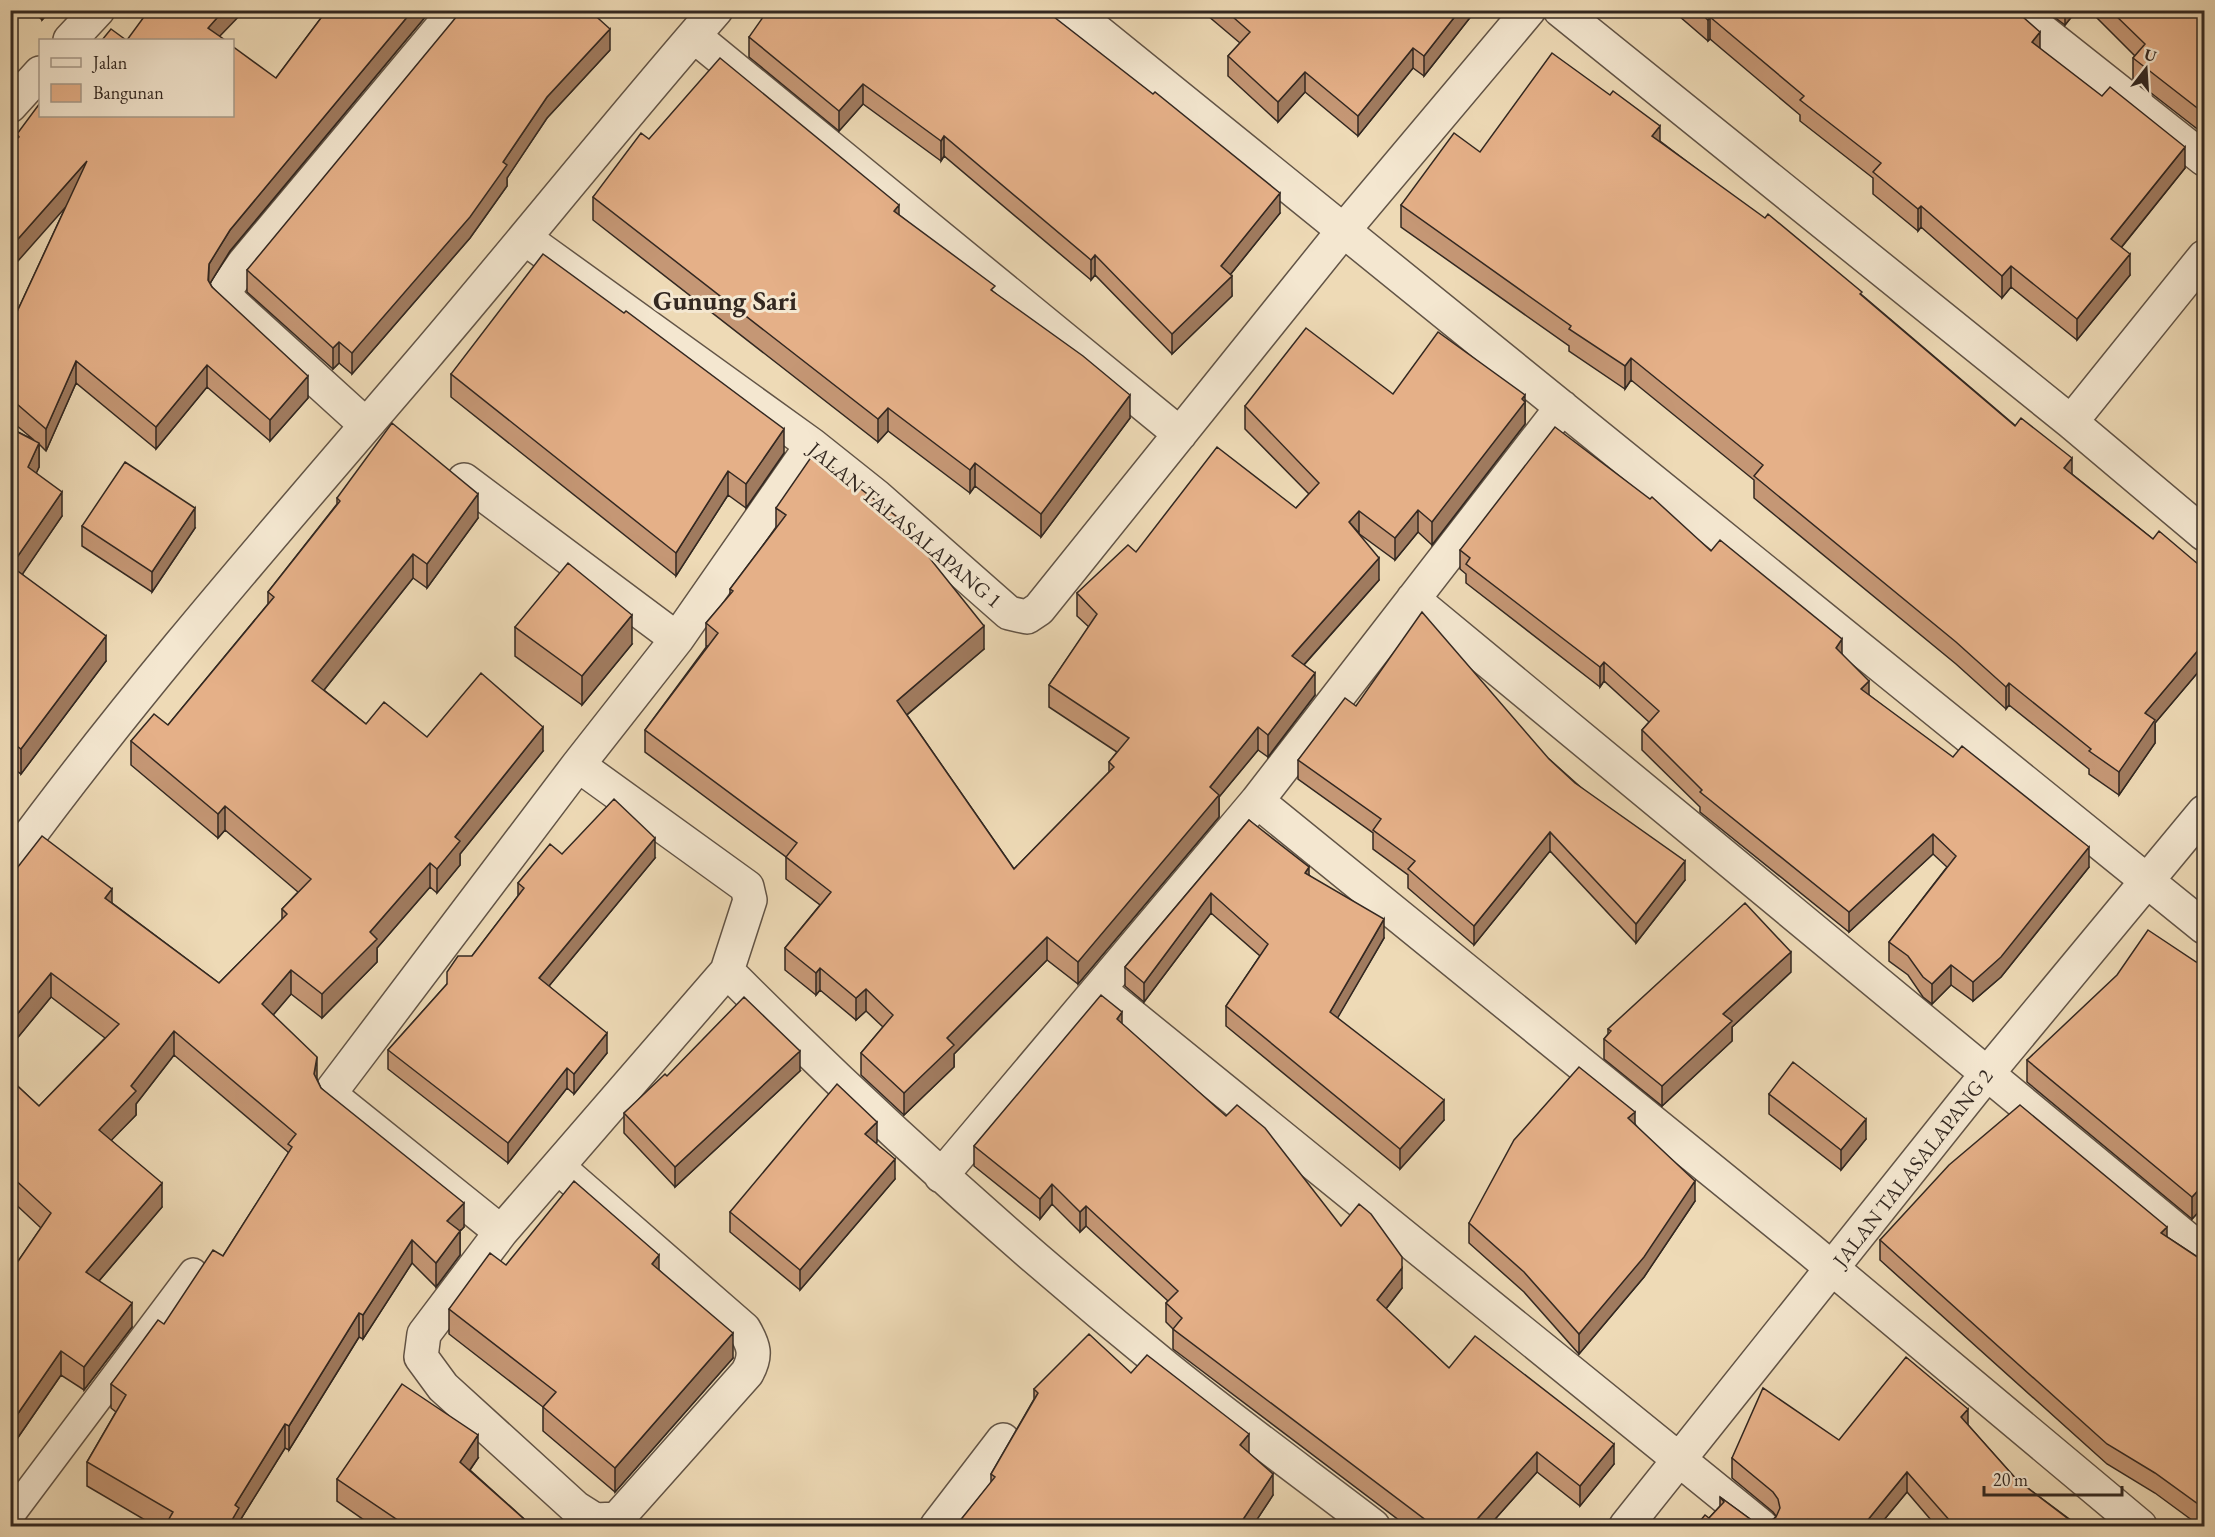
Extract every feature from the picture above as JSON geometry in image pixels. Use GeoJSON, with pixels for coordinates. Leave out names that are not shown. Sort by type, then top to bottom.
{"type":"FeatureCollection","features":[{"type":"Feature","properties":{"kind":"street"},"geometry":{"type":"LineString","coordinates":[[71,39],[98,10]]}},
{"type":"Feature","properties":{"kind":"street"},"geometry":{"type":"LineString","coordinates":[[366,425],[234,305],[226,296],[227,288],[244,263],[456,10]]}},
{"type":"Feature","properties":{"kind":"street"},"geometry":{"type":"LineString","coordinates":[[10,862],[82,766],[248,563],[525,239],[716,10]]}},
{"type":"Feature","properties":{"kind":"street"},"geometry":{"type":"LineString","coordinates":[[1071,10],[2205,927]]}},
{"type":"Feature","properties":{"kind":"street","name":"JALAN TALASALAPANG 1"},"geometry":{"type":"LineString","coordinates":[[525,239],[812,445],[876,496],[1009,613],[1027,617],[1040,609],[1343,231],[1529,10]]}},
{"type":"Feature","properties":{"kind":"street"},"geometry":{"type":"LineString","coordinates":[[1560,10],[2071,422],[2205,534]]}},
{"type":"Feature","properties":{"kind":"street"},"geometry":{"type":"LineString","coordinates":[[2016,10],[2205,159]]}},
{"type":"Feature","properties":{"kind":"street"},"geometry":{"type":"LineString","coordinates":[[694,36],[1180,434]]}},
{"type":"Feature","properties":{"kind":"street"},"geometry":{"type":"LineString","coordinates":[[10,106],[39,74]]}},
{"type":"Feature","properties":{"kind":"street"},"geometry":{"type":"LineString","coordinates":[[2071,422],[2205,257]]}},
{"type":"Feature","properties":{"kind":"street"},"geometry":{"type":"LineString","coordinates":[[941,1176],[1257,801],[1562,407]]}},
{"type":"Feature","properties":{"kind":"street"},"geometry":{"type":"LineString","coordinates":[[501,1232],[333,1097],[332,1091],[578,765],[677,639],[812,445]]}},
{"type":"Feature","properties":{"kind":"street"},"geometry":{"type":"LineString","coordinates":[[464,480],[677,639]]}},
{"type":"Feature","properties":{"kind":"street"},"geometry":{"type":"LineString","coordinates":[[1413,599],[1986,1075],[2205,1253]]}},
{"type":"Feature","properties":{"kind":"street"},"geometry":{"type":"LineString","coordinates":[[558,1167],[744,1329],[754,1350],[754,1359],[747,1373],[617,1520],[595,1520],[576,1508],[443,1387],[421,1358],[424,1334],[501,1232],[727,971],[750,900],[747,887],[578,765]]}},
{"type":"Feature","properties":{"kind":"street"},"geometry":{"type":"LineString","coordinates":[[1257,801],[1834,1269],[2140,1527]]}},
{"type":"Feature","properties":{"kind":"street","name":"JALAN TALASALAPANG 2"},"geometry":{"type":"LineString","coordinates":[[1626,1527],[1834,1269],[1986,1075],[2205,812]]}},
{"type":"Feature","properties":{"kind":"street"},"geometry":{"type":"LineString","coordinates":[[727,971],[833,1077],[941,1176],[1168,1369],[1373,1527]]}},
{"type":"Feature","properties":{"kind":"street"},"geometry":{"type":"LineString","coordinates":[[1100,990],[1761,1527]]}},
{"type":"Feature","properties":{"kind":"street"},"geometry":{"type":"LineString","coordinates":[[937,1527],[1003,1440]]}},
{"type":"Feature","properties":{"kind":"lane"},"geometry":{"type":"LineString","coordinates":[[10,1516],[193,1272]]}},
{"type":"Feature","properties":{"kind":"building"},"geometry":{"type":"Polygon","coordinates":[[[149,10],[224,10],[208,28],[224,39],[128,39],[149,10]]]}},
{"type":"Feature","properties":{"kind":"building"},"geometry":{"type":"Polygon","coordinates":[[[327,10],[413,10],[230,230],[209,264],[208,280],[212,287],[308,376],[270,420],[207,365],[156,427],[76,361],[46,429],[10,398],[10,327],[87,161],[10,248],[10,146],[19,137],[17,134],[39,104],[39,117],[234,117],[234,47],[276,78],[327,10]]]}},
{"type":"Feature","properties":{"kind":"building"},"geometry":{"type":"Polygon","coordinates":[[[462,10],[589,10],[610,29],[547,97],[503,162],[507,165],[470,217],[352,353],[339,342],[333,348],[247,270],[462,10]]]}},
{"type":"Feature","properties":{"kind":"building"},"geometry":{"type":"Polygon","coordinates":[[[768,10],[1045,10],[1153,94],[1155,92],[1280,193],[1221,266],[1232,276],[1172,334],[1095,255],[1091,260],[944,136],[941,141],[863,84],[839,111],[749,37],[768,10]]]}},
{"type":"Feature","properties":{"kind":"building"},"geometry":{"type":"Polygon","coordinates":[[[1225,10],[1460,10],[1424,56],[1413,48],[1358,116],[1305,72],[1278,102],[1228,56],[1250,32],[1225,10]]]}},
{"type":"Feature","properties":{"kind":"building"},"geometry":{"type":"Polygon","coordinates":[[[1697,10],[2015,10],[2040,32],[2032,42],[2102,96],[2110,87],[2185,147],[2111,239],[2130,254],[2077,319],[2011,266],[2002,276],[1921,206],[1918,209],[1873,172],[1881,163],[1800,100],[1804,96],[1710,17],[1708,20],[1697,10]]]}},
{"type":"Feature","properties":{"kind":"building"},"geometry":{"type":"Polygon","coordinates":[[[2110,10],[2205,10],[2205,114],[2133,58],[2145,44],[2110,10]]]}},
{"type":"Feature","properties":{"kind":"building"},"geometry":{"type":"Polygon","coordinates":[[[111,29],[125,39],[103,39],[111,29]]]}},
{"type":"Feature","properties":{"kind":"building"},"geometry":{"type":"Polygon","coordinates":[[[1552,53],[1610,95],[1613,91],[1660,126],[1652,136],[1765,218],[1768,214],[1862,292],[1860,294],[2015,426],[2021,418],[2072,458],[2064,468],[2153,539],[2159,531],[2205,570],[2205,642],[2145,713],[2155,720],[2119,772],[2089,751],[2091,749],[2009,683],[2006,687],[1956,642],[1754,476],[1763,465],[1631,358],[1625,366],[1569,329],[1571,326],[1401,205],[1454,133],[1480,152],[1552,53]]]}},
{"type":"Feature","properties":{"kind":"building"},"geometry":{"type":"Polygon","coordinates":[[[720,58],[899,205],[894,211],[995,286],[991,290],[1083,356],[1130,395],[1041,514],[975,463],[970,470],[888,408],[878,419],[593,197],[641,133],[649,139],[720,58]]]}},
{"type":"Feature","properties":{"kind":"building"},"geometry":{"type":"Polygon","coordinates":[[[543,254],[624,313],[626,311],[784,429],[746,484],[728,471],[676,553],[451,374],[543,254]]]}},
{"type":"Feature","properties":{"kind":"building"},"geometry":{"type":"Polygon","coordinates":[[[1306,328],[1393,394],[1438,332],[1525,395],[1522,399],[1525,402],[1432,522],[1418,510],[1395,538],[1359,511],[1349,522],[1379,558],[1292,656],[1315,673],[1268,735],[1258,727],[1210,787],[1219,795],[1078,962],[1047,937],[947,1038],[954,1045],[904,1093],[861,1053],[893,1015],[866,989],[856,998],[820,968],[816,973],[785,948],[831,892],[786,857],[797,843],[645,730],[718,633],[706,623],[733,591],[730,589],[786,515],[776,508],[814,453],[896,516],[984,626],[897,701],[1014,869],[1114,767],[1109,762],[1129,738],[1049,685],[1097,614],[1077,593],[1128,545],[1136,552],[1217,447],[1296,508],[1319,483],[1245,406],[1306,328]]]}},
{"type":"Feature","properties":{"kind":"building"},"geometry":{"type":"Polygon","coordinates":[[[392,423],[478,494],[427,564],[413,554],[312,681],[366,724],[384,702],[427,737],[481,673],[543,727],[455,837],[460,841],[437,869],[430,863],[370,932],[377,939],[322,994],[291,970],[262,1004],[317,1057],[314,1074],[321,1088],[464,1203],[447,1221],[460,1231],[436,1263],[412,1240],[363,1315],[359,1313],[289,1426],[285,1424],[235,1505],[239,1508],[228,1527],[170,1527],[166,1524],[173,1512],[87,1462],[126,1395],[111,1384],[158,1320],[164,1324],[213,1250],[223,1256],[292,1147],[288,1144],[296,1134],[174,1031],[131,1086],[136,1091],[99,1130],[162,1183],[86,1272],[132,1303],[84,1367],[61,1351],[10,1425],[10,1273],[51,1213],[10,1175],[10,1079],[39,1106],[119,1024],[51,973],[10,1023],[10,877],[42,836],[112,889],[105,898],[219,983],[287,914],[282,909],[311,879],[225,806],[218,814],[131,741],[154,714],[168,725],[274,597],[268,592],[340,501],[337,498],[392,423]]]}},
{"type":"Feature","properties":{"kind":"building"},"geometry":{"type":"Polygon","coordinates":[[[1555,427],[1650,499],[1652,497],[1711,551],[1720,540],[1842,639],[1836,648],[1869,681],[1861,689],[1953,757],[1962,746],[2089,847],[2001,957],[1973,982],[1951,965],[1932,984],[1923,977],[1908,956],[1889,942],[1956,856],[1933,834],[1849,912],[1700,792],[1702,790],[1642,730],[1659,711],[1604,662],[1600,667],[1466,564],[1470,558],[1460,550],[1555,427]]]}},
{"type":"Feature","properties":{"kind":"building"},"geometry":{"type":"Polygon","coordinates":[[[10,428],[39,443],[28,467],[62,492],[11,566],[106,636],[21,749],[10,741],[10,428]]]}},
{"type":"Feature","properties":{"kind":"building"},"geometry":{"type":"Polygon","coordinates":[[[125,462],[195,508],[152,572],[82,526],[125,462]]]}},
{"type":"Feature","properties":{"kind":"building"},"geometry":{"type":"Polygon","coordinates":[[[568,563],[632,615],[582,676],[515,627],[568,563]]]}},
{"type":"Feature","properties":{"kind":"building"},"geometry":{"type":"Polygon","coordinates":[[[1422,612],[1549,759],[1575,783],[1685,861],[1636,924],[1550,832],[1474,926],[1408,869],[1415,861],[1373,830],[1381,819],[1298,760],[1345,698],[1356,706],[1422,612]]]}},
{"type":"Feature","properties":{"kind":"building"},"geometry":{"type":"Polygon","coordinates":[[[614,799],[655,838],[539,978],[607,1033],[574,1074],[567,1068],[508,1143],[388,1050],[447,984],[447,972],[458,956],[472,956],[524,888],[518,883],[550,844],[562,854],[614,799]]]}},
{"type":"Feature","properties":{"kind":"building"},"geometry":{"type":"Polygon","coordinates":[[[1249,820],[1309,867],[1305,873],[1384,919],[1330,1012],[1444,1100],[1400,1149],[1226,1006],[1268,944],[1211,893],[1144,983],[1125,967],[1249,820]]]}},
{"type":"Feature","properties":{"kind":"building"},"geometry":{"type":"Polygon","coordinates":[[[1745,903],[1791,952],[1723,1014],[1732,1021],[1662,1086],[1604,1039],[1611,1031],[1608,1029],[1745,903]]]}},
{"type":"Feature","properties":{"kind":"building"},"geometry":{"type":"Polygon","coordinates":[[[2148,930],[2205,968],[2205,1183],[2192,1197],[2027,1060],[2117,975],[2148,930]]]}},
{"type":"Feature","properties":{"kind":"building"},"geometry":{"type":"Polygon","coordinates":[[[1101,995],[1122,1012],[1117,1019],[1226,1116],[1237,1105],[1265,1128],[1341,1226],[1359,1204],[1371,1214],[1402,1257],[1402,1268],[1377,1300],[1449,1368],[1475,1336],[1614,1444],[1580,1486],[1537,1452],[1470,1527],[1435,1527],[1173,1329],[1182,1318],[1166,1303],[1178,1291],[1086,1206],[1080,1212],[1052,1184],[1040,1199],[974,1146],[1101,995]]]}},
{"type":"Feature","properties":{"kind":"building"},"geometry":{"type":"Polygon","coordinates":[[[744,997],[800,1051],[675,1167],[624,1113],[665,1074],[667,1076],[744,997]]]}},
{"type":"Feature","properties":{"kind":"building"},"geometry":{"type":"Polygon","coordinates":[[[1793,1062],[1866,1119],[1841,1150],[1769,1094],[1793,1062]]]}},
{"type":"Feature","properties":{"kind":"building"},"geometry":{"type":"Polygon","coordinates":[[[1579,1067],[1635,1112],[1628,1118],[1695,1181],[1644,1257],[1579,1334],[1524,1272],[1469,1223],[1514,1140],[1579,1067]]]}},
{"type":"Feature","properties":{"kind":"building"},"geometry":{"type":"Polygon","coordinates":[[[837,1084],[877,1122],[865,1134],[895,1159],[800,1270],[730,1212],[837,1084]]]}},
{"type":"Feature","properties":{"kind":"building"},"geometry":{"type":"Polygon","coordinates":[[[2020,1105],[2167,1227],[2161,1233],[2205,1262],[2205,1509],[2155,1473],[2107,1444],[1880,1240],[1949,1165],[2020,1105]]]}},
{"type":"Feature","properties":{"kind":"building"},"geometry":{"type":"Polygon","coordinates":[[[574,1181],[659,1255],[652,1264],[733,1333],[615,1468],[543,1407],[556,1392],[449,1309],[490,1253],[506,1265],[574,1181]]]}},
{"type":"Feature","properties":{"kind":"building"},"geometry":{"type":"Polygon","coordinates":[[[1089,1334],[1131,1373],[1147,1355],[1249,1434],[1240,1445],[1273,1474],[1238,1527],[955,1527],[995,1477],[991,1474],[1038,1393],[1034,1389],[1089,1334]]]}},
{"type":"Feature","properties":{"kind":"building"},"geometry":{"type":"Polygon","coordinates":[[[1906,1357],[1968,1409],[1961,1417],[2017,1480],[2079,1527],[1957,1527],[1907,1472],[1862,1527],[1815,1527],[1808,1520],[1803,1527],[1695,1527],[1705,1515],[1709,1518],[1724,1502],[1720,1497],[1757,1524],[1768,1523],[1776,1517],[1780,1508],[1773,1492],[1732,1458],[1763,1388],[1839,1440],[1906,1357]]]}},
{"type":"Feature","properties":{"kind":"building"},"geometry":{"type":"Polygon","coordinates":[[[402,1384],[478,1435],[460,1462],[533,1527],[408,1527],[337,1479],[402,1384]]]}},
{"type":"Feature","properties":{"kind":"district","name":"Gunung Sari"},"geometry":{"type":"Point","coordinates":[725,301]}}]}
